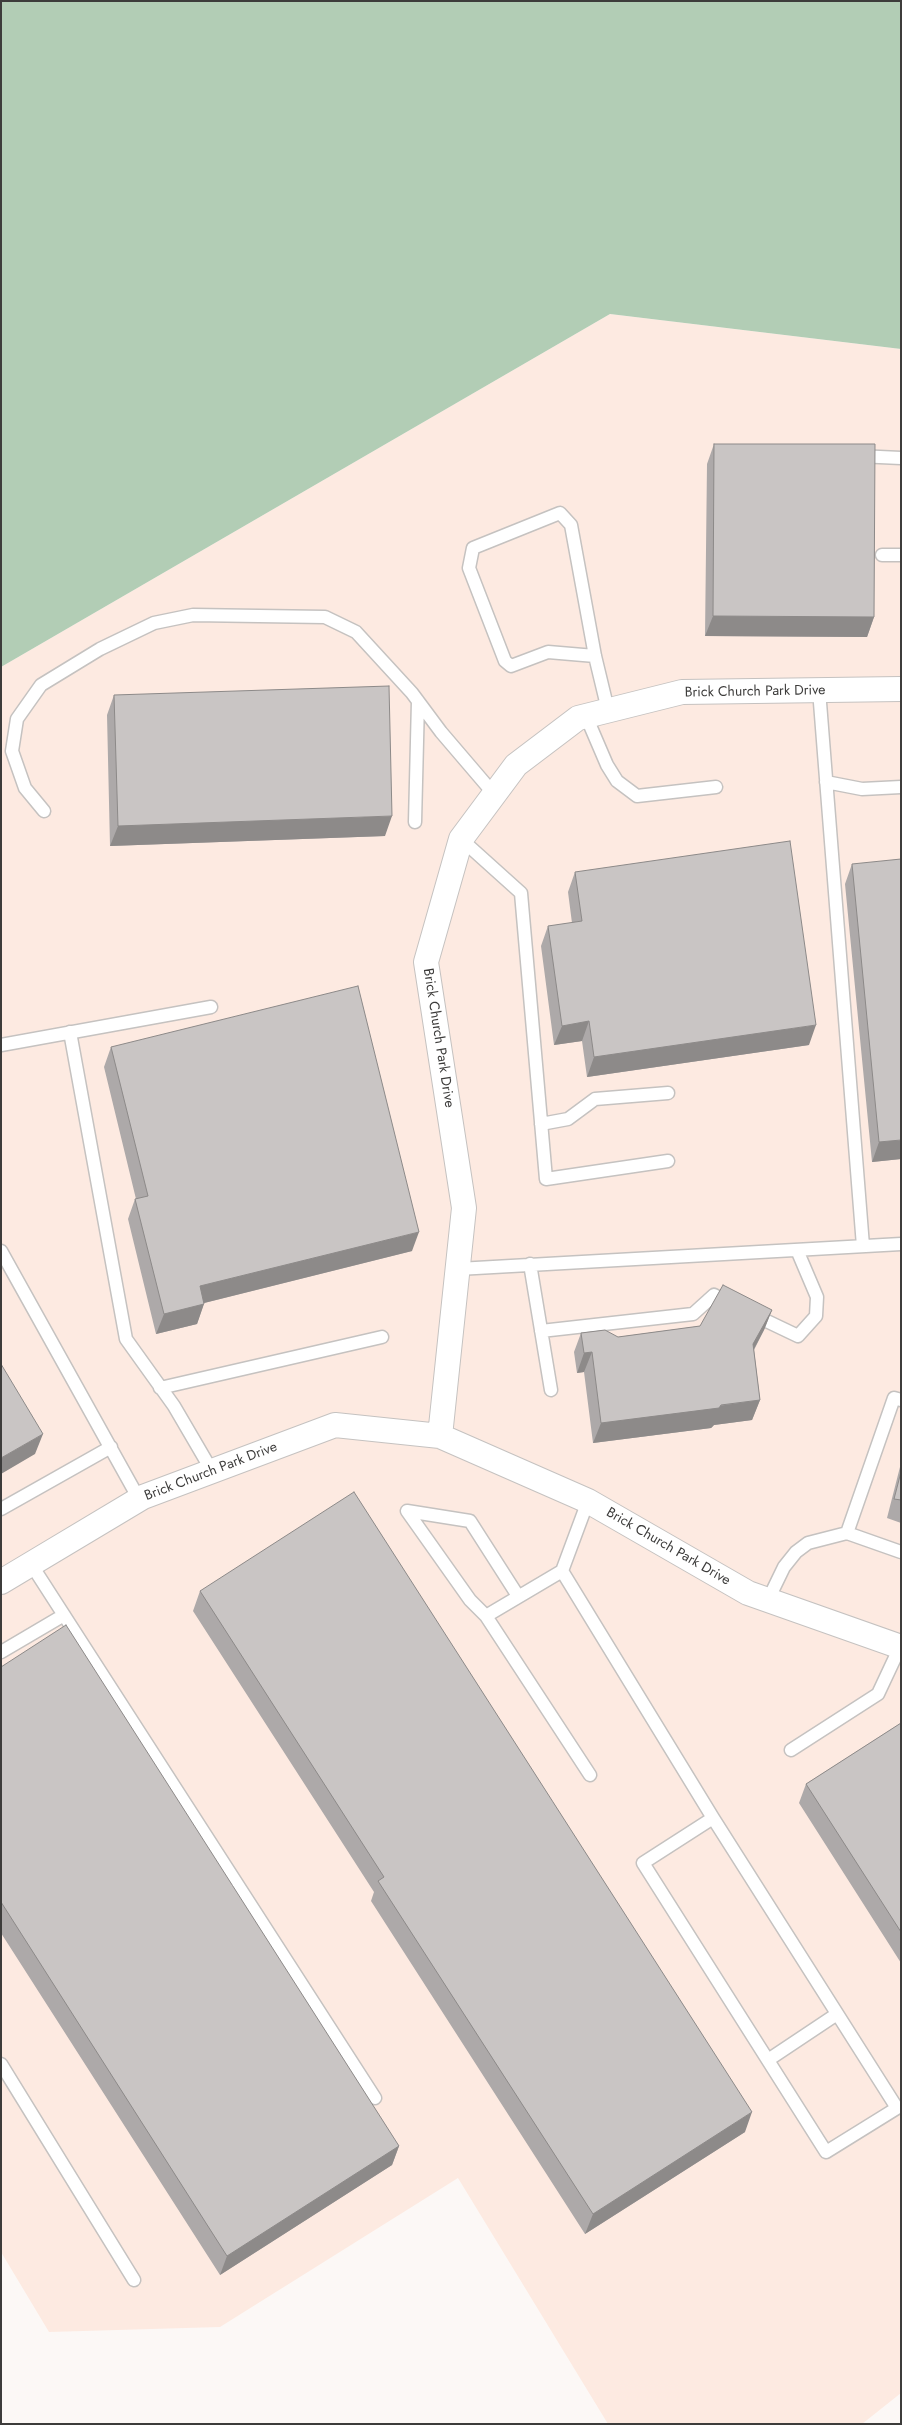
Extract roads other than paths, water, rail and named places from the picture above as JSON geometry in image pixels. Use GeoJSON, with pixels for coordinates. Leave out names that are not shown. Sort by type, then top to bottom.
{"type":"FeatureCollection","features":[{"type":"Feature","properties":{"kind":"street","name":"Brick Church Park Drive"},"geometry":{"type":"LineString","coordinates":[[440,1436],[464,1208],[426,962],[461,839],[516,764],[578,718],[682,692],[901,689]]}},
{"type":"Feature","properties":{"kind":"street","name":"Brick Church Park Drive"},"geometry":{"type":"LineString","coordinates":[[1,1582],[139,1499],[335,1426],[440,1436],[588,1501],[748,1593],[900,1647]]}},
{"type":"Feature","properties":{"kind":"lane"},"geometry":{"type":"LineString","coordinates":[[845,455],[901,458]]}},
{"type":"Feature","properties":{"kind":"lane"},"geometry":{"type":"LineString","coordinates":[[595,656],[548,652],[511,666],[504,661],[469,568],[473,548],[560,513],[571,525],[595,656],[597,713],[607,765],[617,781],[637,796],[716,788]]}},
{"type":"Feature","properties":{"kind":"lane"},"geometry":{"type":"LineString","coordinates":[[882,555],[901,555]]}},
{"type":"Feature","properties":{"kind":"lane"},"geometry":{"type":"LineString","coordinates":[[44,811],[25,788],[12,751],[17,719],[41,685],[100,649],[154,624],[193,615],[325,617],[356,632],[380,655],[494,794]]}},
{"type":"Feature","properties":{"kind":"lane"},"geometry":{"type":"LineString","coordinates":[[819,690],[862,1246]]}},
{"type":"Feature","properties":{"kind":"lane"},"geometry":{"type":"LineString","coordinates":[[416,822],[418,700]]}},
{"type":"Feature","properties":{"kind":"lane"},"geometry":{"type":"LineString","coordinates":[[826,782],[862,790],[901,787]]}},
{"type":"Feature","properties":{"kind":"lane"},"geometry":{"type":"LineString","coordinates":[[461,839],[521,893],[546,1179],[668,1161]]}},
{"type":"Feature","properties":{"kind":"lane"},"geometry":{"type":"LineString","coordinates":[[1,1045],[211,1007]]}},
{"type":"Feature","properties":{"kind":"lane"},"geometry":{"type":"LineString","coordinates":[[70,1032],[126,1339],[160,1388],[212,1471]]}},
{"type":"Feature","properties":{"kind":"lane"},"geometry":{"type":"LineString","coordinates":[[542,1124],[568,1119],[595,1099],[668,1093]]}},
{"type":"Feature","properties":{"kind":"lane"},"geometry":{"type":"LineString","coordinates":[[458,1269],[901,1244]]}},
{"type":"Feature","properties":{"kind":"lane"},"geometry":{"type":"LineString","coordinates":[[541,1331],[693,1314],[714,1295],[798,1336],[816,1316],[817,1297],[797,1250]]}},
{"type":"Feature","properties":{"kind":"lane"},"geometry":{"type":"LineString","coordinates":[[1,1251],[139,1499]]}},
{"type":"Feature","properties":{"kind":"lane"},"geometry":{"type":"LineString","coordinates":[[530,1264],[550,1390]]}},
{"type":"Feature","properties":{"kind":"lane"},"geometry":{"type":"LineString","coordinates":[[160,1388],[382,1337]]}},
{"type":"Feature","properties":{"kind":"lane"},"geometry":{"type":"LineString","coordinates":[[847,1533],[894,1398],[901,1400]]}},
{"type":"Feature","properties":{"kind":"lane"},"geometry":{"type":"LineString","coordinates":[[1,1510],[111,1447]]}},
{"type":"Feature","properties":{"kind":"lane"},"geometry":{"type":"LineString","coordinates":[[486,1616],[562,1572],[588,1501]]}},
{"type":"Feature","properties":{"kind":"lane"},"geometry":{"type":"LineString","coordinates":[[518,1596],[470,1521],[407,1511],[470,1600],[486,1616],[590,1774]]}},
{"type":"Feature","properties":{"kind":"lane"},"geometry":{"type":"LineString","coordinates":[[768,1600],[784,1567],[796,1552],[808,1543],[847,1533],[901,1552]]}},
{"type":"Feature","properties":{"kind":"lane"},"geometry":{"type":"LineString","coordinates":[[31,1564],[375,2098]]}},
{"type":"Feature","properties":{"kind":"lane"},"geometry":{"type":"LineString","coordinates":[[562,1572],[713,1818],[896,2108],[826,2152],[644,1863],[713,1818]]}},
{"type":"Feature","properties":{"kind":"lane"},"geometry":{"type":"LineString","coordinates":[[1,1652],[64,1615]]}},
{"type":"Feature","properties":{"kind":"lane"},"geometry":{"type":"LineString","coordinates":[[791,1750],[878,1694],[900,1647]]}},
{"type":"Feature","properties":{"kind":"lane"},"geometry":{"type":"LineString","coordinates":[[768,2060],[837,2014]]}},
{"type":"Feature","properties":{"kind":"lane"},"geometry":{"type":"LineString","coordinates":[[1,2064],[134,2280]]}}]}
